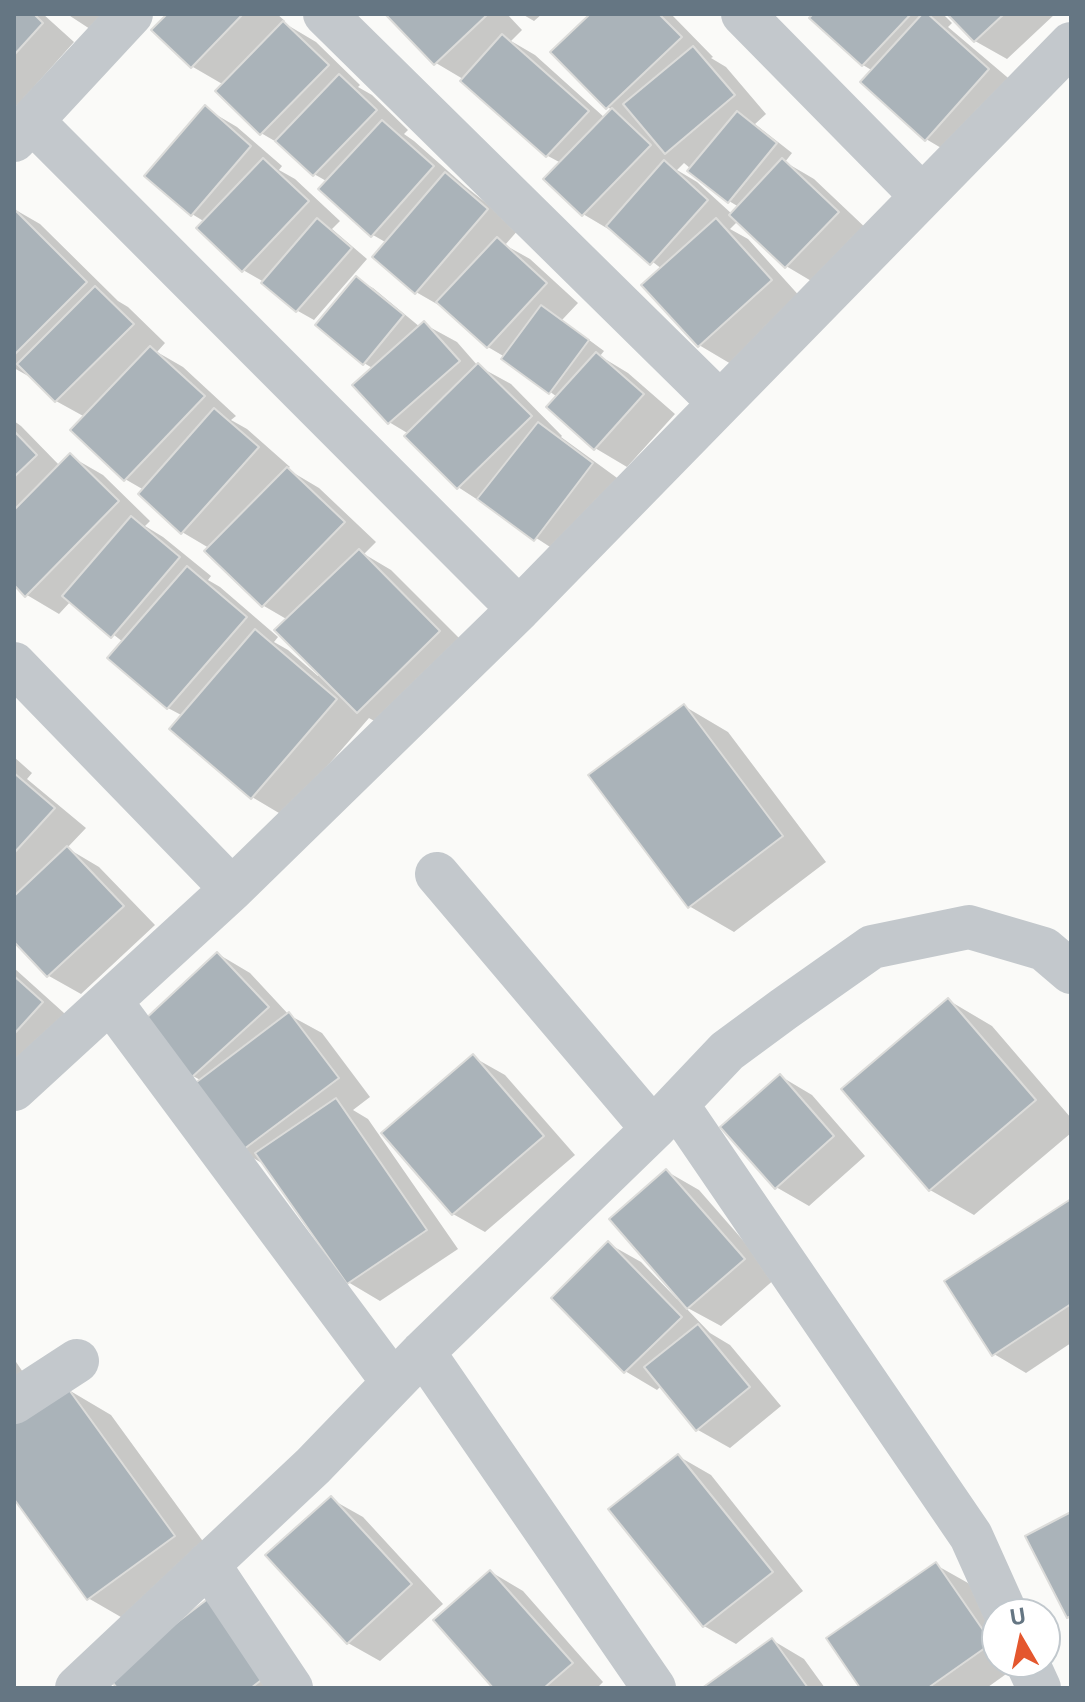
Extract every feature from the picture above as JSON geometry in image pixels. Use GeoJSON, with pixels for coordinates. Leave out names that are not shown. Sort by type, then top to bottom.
{"type":"FeatureCollection","features":[{"type":"Feature","properties":{"kind":"street"},"geometry":{"type":"LineString","coordinates":[[131,14],[23,131],[519,609]]}},
{"type":"Feature","properties":{"kind":"street"},"geometry":{"type":"LineString","coordinates":[[325,14],[720,403]]}},
{"type":"Feature","properties":{"kind":"street"},"geometry":{"type":"LineString","coordinates":[[743,14],[922,196]]}},
{"type":"Feature","properties":{"kind":"street"},"geometry":{"type":"LineString","coordinates":[[14,1089],[232,889],[519,609],[1071,44]]}},
{"type":"Feature","properties":{"kind":"street"},"geometry":{"type":"LineString","coordinates":[[14,664],[232,889]]}},
{"type":"Feature","properties":{"kind":"street"},"geometry":{"type":"LineString","coordinates":[[437,874],[665,1117],[971,1536],[999,1598]]}},
{"type":"Feature","properties":{"kind":"street"},"geometry":{"type":"LineString","coordinates":[[77,1688],[313,1466],[408,1367],[665,1117],[727,1051],[872,947],[969,927],[1044,949],[1071,972]]}},
{"type":"Feature","properties":{"kind":"street"},"geometry":{"type":"LineString","coordinates":[[110,1001],[408,1367],[654,1688]]}},
{"type":"Feature","properties":{"kind":"street"},"geometry":{"type":"LineString","coordinates":[[14,1402],[77,1361]]}},
{"type":"Feature","properties":{"kind":"street"},"geometry":{"type":"LineString","coordinates":[[208,1564],[291,1688]]}},
{"type":"Feature","properties":{"kind":"building"},"geometry":{"type":"Polygon","coordinates":[[[14,14],[34,14],[43,23],[14,55],[14,14]]]}},
{"type":"Feature","properties":{"kind":"building"},"geometry":{"type":"Polygon","coordinates":[[[167,14],[243,14],[191,68],[151,30],[167,14]]]}},
{"type":"Feature","properties":{"kind":"building"},"geometry":{"type":"Polygon","coordinates":[[[385,14],[488,14],[434,65],[385,14]]]}},
{"type":"Feature","properties":{"kind":"building"},"geometry":{"type":"Polygon","coordinates":[[[590,14],[659,14],[682,37],[606,109],[550,52],[590,14]]]}},
{"type":"Feature","properties":{"kind":"building"},"geometry":{"type":"Polygon","coordinates":[[[813,14],[911,14],[862,66],[809,18],[813,14]]]}},
{"type":"Feature","properties":{"kind":"building"},"geometry":{"type":"Polygon","coordinates":[[[922,14],[928,14],[989,69],[925,141],[860,82],[922,14]]]}},
{"type":"Feature","properties":{"kind":"building"},"geometry":{"type":"Polygon","coordinates":[[[947,14],[1004,14],[974,42],[947,14]]]}},
{"type":"Feature","properties":{"kind":"building"},"geometry":{"type":"Polygon","coordinates":[[[283,21],[329,65],[260,135],[215,91],[283,21]]]}},
{"type":"Feature","properties":{"kind":"building"},"geometry":{"type":"Polygon","coordinates":[[[502,34],[589,111],[546,157],[460,81],[502,34]]]}},
{"type":"Feature","properties":{"kind":"building"},"geometry":{"type":"Polygon","coordinates":[[[693,46],[735,95],[665,154],[623,104],[693,46]]]}},
{"type":"Feature","properties":{"kind":"building"},"geometry":{"type":"Polygon","coordinates":[[[339,74],[377,110],[313,176],[275,141],[339,74]]]}},
{"type":"Feature","properties":{"kind":"building"},"geometry":{"type":"Polygon","coordinates":[[[205,105],[251,146],[191,216],[144,176],[205,105]]]}},
{"type":"Feature","properties":{"kind":"building"},"geometry":{"type":"Polygon","coordinates":[[[612,108],[651,145],[582,216],[543,179],[612,108]]]}},
{"type":"Feature","properties":{"kind":"building"},"geometry":{"type":"Polygon","coordinates":[[[737,111],[777,143],[728,203],[687,171],[737,111]]]}},
{"type":"Feature","properties":{"kind":"building"},"geometry":{"type":"Polygon","coordinates":[[[382,120],[434,166],[371,237],[318,189],[382,120]]]}},
{"type":"Feature","properties":{"kind":"building"},"geometry":{"type":"Polygon","coordinates":[[[263,158],[309,201],[242,272],[196,228],[263,158]]]}},
{"type":"Feature","properties":{"kind":"building"},"geometry":{"type":"Polygon","coordinates":[[[782,158],[839,212],[785,268],[729,215],[782,158]]]}},
{"type":"Feature","properties":{"kind":"building"},"geometry":{"type":"Polygon","coordinates":[[[664,160],[708,200],[650,265],[606,226],[664,160]]]}},
{"type":"Feature","properties":{"kind":"building"},"geometry":{"type":"Polygon","coordinates":[[[445,172],[488,209],[415,294],[372,257],[445,172]]]}},
{"type":"Feature","properties":{"kind":"building"},"geometry":{"type":"Polygon","coordinates":[[[14,209],[87,282],[14,355],[14,209]]]}},
{"type":"Feature","properties":{"kind":"building"},"geometry":{"type":"Polygon","coordinates":[[[317,218],[352,248],[296,312],[261,283],[317,218]]]}},
{"type":"Feature","properties":{"kind":"building"},"geometry":{"type":"Polygon","coordinates":[[[716,218],[772,280],[698,347],[641,285],[716,218]]]}},
{"type":"Feature","properties":{"kind":"building"},"geometry":{"type":"Polygon","coordinates":[[[497,237],[547,283],[487,348],[436,302],[497,237]]]}},
{"type":"Feature","properties":{"kind":"building"},"geometry":{"type":"Polygon","coordinates":[[[356,276],[404,315],[363,365],[315,325],[356,276]]]}},
{"type":"Feature","properties":{"kind":"building"},"geometry":{"type":"Polygon","coordinates":[[[95,286],[134,324],[55,402],[17,364],[95,286]]]}},
{"type":"Feature","properties":{"kind":"building"},"geometry":{"type":"Polygon","coordinates":[[[541,305],[589,340],[549,394],[501,359],[541,305]]]}},
{"type":"Feature","properties":{"kind":"building"},"geometry":{"type":"Polygon","coordinates":[[[424,321],[460,361],[388,424],[352,385],[424,321]]]}},
{"type":"Feature","properties":{"kind":"building"},"geometry":{"type":"Polygon","coordinates":[[[150,346],[205,396],[124,481],[70,430],[150,346]]]}},
{"type":"Feature","properties":{"kind":"building"},"geometry":{"type":"Polygon","coordinates":[[[596,352],[644,394],[594,450],[546,407],[596,352]]]}},
{"type":"Feature","properties":{"kind":"building"},"geometry":{"type":"Polygon","coordinates":[[[478,363],[532,416],[457,489],[404,436],[478,363]]]}},
{"type":"Feature","properties":{"kind":"building"},"geometry":{"type":"Polygon","coordinates":[[[214,408],[259,447],[181,534],[138,494],[214,408]]]}},
{"type":"Feature","properties":{"kind":"building"},"geometry":{"type":"Polygon","coordinates":[[[538,422],[593,463],[534,541],[477,499],[538,422]]]}},
{"type":"Feature","properties":{"kind":"building"},"geometry":{"type":"Polygon","coordinates":[[[14,431],[37,455],[14,477],[14,431]]]}},
{"type":"Feature","properties":{"kind":"building"},"geometry":{"type":"Polygon","coordinates":[[[70,453],[119,501],[25,597],[14,585],[14,510],[70,453]]]}},
{"type":"Feature","properties":{"kind":"building"},"geometry":{"type":"Polygon","coordinates":[[[287,467],[345,522],[262,607],[204,551],[287,467]]]}},
{"type":"Feature","properties":{"kind":"building"},"geometry":{"type":"Polygon","coordinates":[[[131,516],[180,557],[111,638],[62,596],[131,516]]]}},
{"type":"Feature","properties":{"kind":"building"},"geometry":{"type":"Polygon","coordinates":[[[359,549],[440,631],[357,713],[274,630],[359,549]]]}},
{"type":"Feature","properties":{"kind":"building"},"geometry":{"type":"Polygon","coordinates":[[[187,566],[247,617],[167,709],[107,658],[187,566]]]}},
{"type":"Feature","properties":{"kind":"building"},"geometry":{"type":"Polygon","coordinates":[[[255,629],[337,699],[251,799],[169,729],[255,629]]]}},
{"type":"Feature","properties":{"kind":"building"},"geometry":{"type":"Polygon","coordinates":[[[684,704],[783,836],[688,908],[588,775],[684,704]]]}},
{"type":"Feature","properties":{"kind":"building"},"geometry":{"type":"Polygon","coordinates":[[[14,773],[55,808],[14,853],[14,773]]]}},
{"type":"Feature","properties":{"kind":"building"},"geometry":{"type":"Polygon","coordinates":[[[67,846],[124,906],[47,977],[14,942],[14,896],[67,846]]]}},
{"type":"Feature","properties":{"kind":"building"},"geometry":{"type":"Polygon","coordinates":[[[217,952],[269,1007],[192,1077],[141,1023],[217,952]]]}},
{"type":"Feature","properties":{"kind":"building"},"geometry":{"type":"Polygon","coordinates":[[[14,976],[43,1002],[14,1034],[14,976]]]}},
{"type":"Feature","properties":{"kind":"building"},"geometry":{"type":"Polygon","coordinates":[[[948,998],[1036,1100],[929,1191],[841,1089],[948,998]]]}},
{"type":"Feature","properties":{"kind":"building"},"geometry":{"type":"Polygon","coordinates":[[[289,1012],[339,1078],[240,1152],[190,1087],[289,1012]]]}},
{"type":"Feature","properties":{"kind":"building"},"geometry":{"type":"Polygon","coordinates":[[[473,1054],[544,1136],[452,1215],[381,1133],[473,1054]]]}},
{"type":"Feature","properties":{"kind":"building"},"geometry":{"type":"Polygon","coordinates":[[[780,1074],[834,1136],[775,1189],[720,1127],[780,1074]]]}},
{"type":"Feature","properties":{"kind":"building"},"geometry":{"type":"Polygon","coordinates":[[[336,1098],[427,1230],[347,1284],[255,1153],[336,1098]]]}},
{"type":"Feature","properties":{"kind":"building"},"geometry":{"type":"Polygon","coordinates":[[[666,1169],[745,1259],[687,1309],[609,1219],[666,1169]]]}},
{"type":"Feature","properties":{"kind":"building"},"geometry":{"type":"Polygon","coordinates":[[[1071,1199],[1071,1304],[992,1356],[944,1281],[1071,1199]]]}},
{"type":"Feature","properties":{"kind":"building"},"geometry":{"type":"Polygon","coordinates":[[[608,1241],[682,1317],[624,1373],[551,1298],[608,1241]]]}},
{"type":"Feature","properties":{"kind":"building"},"geometry":{"type":"Polygon","coordinates":[[[698,1324],[750,1387],[696,1431],[644,1367],[698,1324]]]}},
{"type":"Feature","properties":{"kind":"building"},"geometry":{"type":"Polygon","coordinates":[[[67,1387],[175,1536],[87,1600],[14,1499],[14,1424],[67,1387]]]}},
{"type":"Feature","properties":{"kind":"building"},"geometry":{"type":"Polygon","coordinates":[[[678,1454],[773,1572],[703,1627],[608,1509],[678,1454]]]}},
{"type":"Feature","properties":{"kind":"building"},"geometry":{"type":"Polygon","coordinates":[[[331,1496],[412,1584],[347,1644],[265,1555],[331,1496]]]}},
{"type":"Feature","properties":{"kind":"building"},"geometry":{"type":"Polygon","coordinates":[[[1071,1512],[1071,1616],[1067,1618],[1061,1598],[1057,1598],[1025,1536],[1071,1512]]]}},
{"type":"Feature","properties":{"kind":"building"},"geometry":{"type":"Polygon","coordinates":[[[936,1562],[981,1627],[981,1651],[928,1688],[860,1688],[826,1638],[936,1562]]]}},
{"type":"Feature","properties":{"kind":"building"},"geometry":{"type":"Polygon","coordinates":[[[490,1570],[573,1663],[544,1688],[493,1688],[433,1620],[490,1570]]]}},
{"type":"Feature","properties":{"kind":"building"},"geometry":{"type":"Polygon","coordinates":[[[209,1598],[269,1674],[251,1688],[117,1688],[107,1676],[209,1598]]]}},
{"type":"Feature","properties":{"kind":"building"},"geometry":{"type":"Polygon","coordinates":[[[772,1638],[808,1688],[702,1688],[772,1638]]]}}]}
